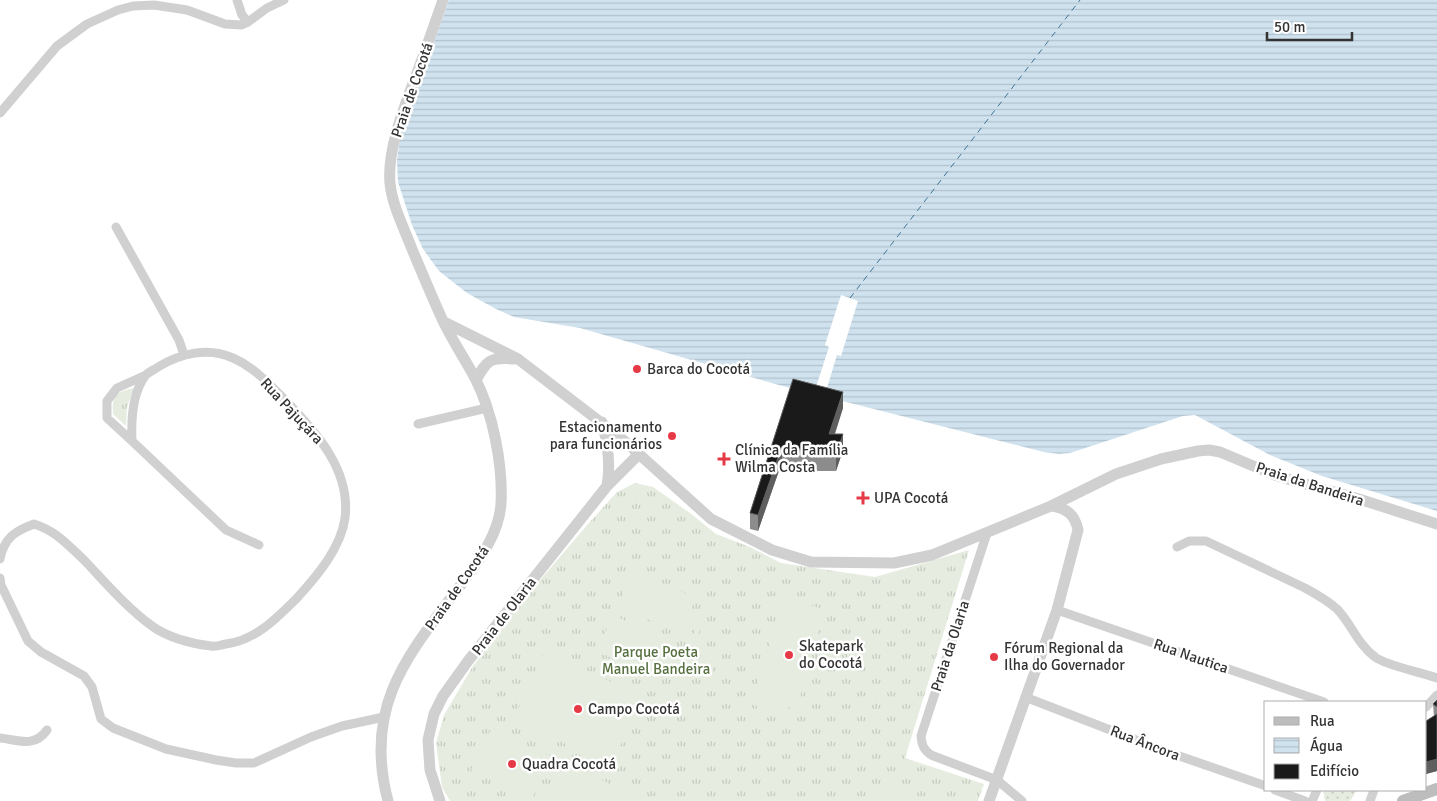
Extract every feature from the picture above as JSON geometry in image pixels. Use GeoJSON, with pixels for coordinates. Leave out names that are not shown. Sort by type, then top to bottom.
{"type":"FeatureCollection","features":[{"type":"Feature","properties":{"kind":"main road"},"geometry":{"type":"LineString","coordinates":[[1403,801],[1437,790]]}},
{"type":"Feature","properties":{"kind":"street"},"geometry":{"type":"LineString","coordinates":[[237,0],[242,15],[248,22]]}},
{"type":"Feature","properties":{"kind":"street"},"geometry":{"type":"LineString","coordinates":[[0,113],[57,46],[86,24],[118,10],[133,6],[154,5],[187,10],[234,25],[241,25],[267,8],[284,0]]}},
{"type":"Feature","properties":{"kind":"street","name":"Praia de Cocotá"},"geometry":{"type":"LineString","coordinates":[[388,801],[382,777],[380,748],[381,731],[390,694],[408,658],[484,553],[494,532],[501,508],[502,484],[487,408],[476,380],[444,322],[404,227],[390,183],[394,138],[443,0]]}},
{"type":"Feature","properties":{"kind":"street"},"geometry":{"type":"LineString","coordinates":[[116,226],[179,340],[184,355]]}},
{"type":"Feature","properties":{"kind":"street"},"geometry":{"type":"LineString","coordinates":[[444,322],[518,359],[602,422],[711,518],[736,533],[772,550],[811,562],[894,563],[932,555],[1051,506],[1068,511],[1076,522],[1078,530],[1058,610],[989,801]]}},
{"type":"Feature","properties":{"kind":"street"},"geometry":{"type":"LineString","coordinates":[[455,342],[456,336],[464,332]]}},
{"type":"Feature","properties":{"kind":"street","name":"Rua Pajuçára"},"geometry":{"type":"LineString","coordinates":[[0,559],[1,551],[7,539],[18,530],[34,524],[48,529],[64,540],[130,607],[153,626],[175,638],[212,647],[237,643],[259,632],[279,616],[306,588],[330,556],[341,536],[345,517],[345,494],[340,476],[326,446],[303,418],[264,378],[249,367],[232,358],[212,352],[184,355],[168,361],[146,375],[117,388],[107,401],[107,418],[226,530],[259,546]]}},
{"type":"Feature","properties":{"kind":"street"},"geometry":{"type":"LineString","coordinates":[[476,380],[484,365],[492,360],[502,358],[518,359]]}},
{"type":"Feature","properties":{"kind":"street"},"geometry":{"type":"LineString","coordinates":[[132,441],[134,408],[146,375]]}},
{"type":"Feature","properties":{"kind":"street"},"geometry":{"type":"LineString","coordinates":[[418,424],[487,408]]}},
{"type":"Feature","properties":{"kind":"street"},"geometry":{"type":"LineString","coordinates":[[602,422],[610,468],[607,486]]}},
{"type":"Feature","properties":{"kind":"street","name":"Praia da Bandeira"},"geometry":{"type":"LineString","coordinates":[[1051,506],[1116,474],[1182,454],[1209,450],[1220,452],[1277,476],[1359,499],[1437,524]]}},
{"type":"Feature","properties":{"kind":"street","name":"Praia de Olaria"},"geometry":{"type":"LineString","coordinates":[[440,801],[430,770],[428,740],[434,714],[443,696],[468,661],[607,486],[639,454]]}},
{"type":"Feature","properties":{"kind":"street","name":"Praia da Olaria"},"geometry":{"type":"LineString","coordinates":[[987,533],[921,736],[924,751],[997,780]]}},
{"type":"Feature","properties":{"kind":"street"},"geometry":{"type":"LineString","coordinates":[[1177,547],[1188,541],[1206,541],[1305,588],[1320,596],[1337,610],[1358,639],[1375,657],[1384,662],[1437,678]]}},
{"type":"Feature","properties":{"kind":"street"},"geometry":{"type":"LineString","coordinates":[[0,578],[1,585],[28,641],[41,652],[84,676],[92,687],[101,719],[113,728],[166,748],[216,760],[254,763],[311,737],[342,726],[384,717]]}},
{"type":"Feature","properties":{"kind":"street","name":"Rua Nautica"},"geometry":{"type":"LineString","coordinates":[[1058,610],[1321,701]]}},
{"type":"Feature","properties":{"kind":"street"},"geometry":{"type":"LineString","coordinates":[[1427,706],[1437,695]]}},
{"type":"Feature","properties":{"kind":"street","name":"Rua Âncora"},"geometry":{"type":"LineString","coordinates":[[1025,697],[1162,750],[1264,785]]}},
{"type":"Feature","properties":{"kind":"street"},"geometry":{"type":"LineString","coordinates":[[0,738],[34,742],[41,739],[47,730]]}},
{"type":"Feature","properties":{"kind":"street"},"geometry":{"type":"LineString","coordinates":[[997,780],[1022,801]]}},
{"type":"Feature","properties":{"kind":"street"},"geometry":{"type":"LineString","coordinates":[[1278,791],[1306,801]]}},
{"type":"Feature","properties":{"kind":"green space"},"geometry":{"type":"Polygon","coordinates":[[[134,388],[127,407],[126,426],[113,414],[113,402],[119,393],[134,388]]]}},
{"type":"Feature","properties":{"kind":"green space","name":"Parque Poeta Manuel Bandeira"},"geometry":{"type":"Polygon","coordinates":[[[635,483],[653,487],[716,534],[750,547],[781,563],[875,577],[969,550],[905,758],[984,784],[978,801],[450,801],[442,787],[436,743],[444,715],[473,666],[518,606],[617,492],[635,483]]]}},
{"type":"Feature","properties":{"kind":"green space"},"geometry":{"type":"Polygon","coordinates":[[[634,571],[696,598],[680,634],[618,606],[634,571]]]}},
{"type":"Feature","properties":{"kind":"green space","name":"Skatepark do Cocotá"},"geometry":{"type":"Polygon","coordinates":[[[783,596],[825,610],[798,704],[763,718],[753,700],[783,596]]]}},
{"type":"Feature","properties":{"kind":"green space","name":"Campo Cocotá"},"geometry":{"type":"Polygon","coordinates":[[[613,615],[676,645],[659,680],[597,651],[613,615]]]}},
{"type":"Feature","properties":{"kind":"green space"},"geometry":{"type":"Polygon","coordinates":[[[698,623],[702,625],[677,688],[672,686],[698,623]]]}},
{"type":"Feature","properties":{"kind":"green space","name":"Campo Cocotá"},"geometry":{"type":"Polygon","coordinates":[[[545,650],[644,698],[611,764],[513,720],[545,650]]]}},
{"type":"Feature","properties":{"kind":"green space","name":"Quadra Cocotá"},"geometry":{"type":"Polygon","coordinates":[[[491,729],[552,757],[532,799],[471,770],[491,729]]]}},
{"type":"Feature","properties":{"kind":"green space"},"geometry":{"type":"Polygon","coordinates":[[[569,765],[629,793],[625,801],[551,801],[569,765]]]}},
{"type":"Feature","properties":{"kind":"green space"},"geometry":{"type":"Polygon","coordinates":[[[872,784],[925,801],[866,801],[872,784]]]}},
{"type":"Feature","properties":{"kind":"green space"},"geometry":{"type":"Polygon","coordinates":[[[1323,791],[1356,791],[1350,801],[1325,801],[1323,791]]]}},
{"type":"Feature","properties":{"kind":"water"},"geometry":{"type":"Polygon","coordinates":[[[449,0],[1437,0],[1437,511],[1322,476],[1270,455],[1195,415],[1183,416],[1070,453],[1044,452],[779,385],[580,328],[514,317],[496,309],[467,293],[439,271],[423,249],[412,225],[398,182],[397,161],[400,138],[449,0]]]}},
{"type":"Feature","properties":{"kind":"pier"},"geometry":{"type":"Polygon","coordinates":[[[841,295],[858,301],[841,356],[837,355],[824,398],[813,396],[829,347],[825,345],[841,295]]]}},
{"type":"Feature","properties":{"kind":"building"},"geometry":{"type":"Polygon","coordinates":[[[793,379],[843,392],[829,434],[843,434],[836,455],[813,455],[813,453],[782,446],[758,515],[750,513],[793,379]]]}},
{"type":"Feature","properties":{"kind":"building"},"geometry":{"type":"Polygon","coordinates":[[[1437,714],[1437,759],[1427,762],[1427,720],[1437,714]]]}},
{"type":"Feature","properties":{"kind":"ferry route"},"geometry":{"type":"LineString","coordinates":[[850,298],[1080,0]]}},
{"type":"Feature","properties":{"kind":"place","name":"Barca do Cocotá"},"geometry":{"type":"Point","coordinates":[637,369]}},
{"type":"Feature","properties":{"kind":"place","name":"Estacionamento para funcionários"},"geometry":{"type":"Point","coordinates":[672,436]}},
{"type":"Feature","properties":{"kind":"place","name":"Clínica da Família Wilma Costa"},"geometry":{"type":"Point","coordinates":[724,459]}},
{"type":"Feature","properties":{"kind":"place","name":"UPA Cocotá"},"geometry":{"type":"Point","coordinates":[863,498]}},
{"type":"Feature","properties":{"kind":"place","name":"Skatepark do Cocotá"},"geometry":{"type":"Point","coordinates":[789,655]}},
{"type":"Feature","properties":{"kind":"place","name":"Fórum Regional da Ilha do Governador"},"geometry":{"type":"Point","coordinates":[994,657]}},
{"type":"Feature","properties":{"kind":"place","name":"Campo Cocotá"},"geometry":{"type":"Point","coordinates":[578,709]}},
{"type":"Feature","properties":{"kind":"place","name":"Quadra Cocotá"},"geometry":{"type":"Point","coordinates":[512,764]}}]}
